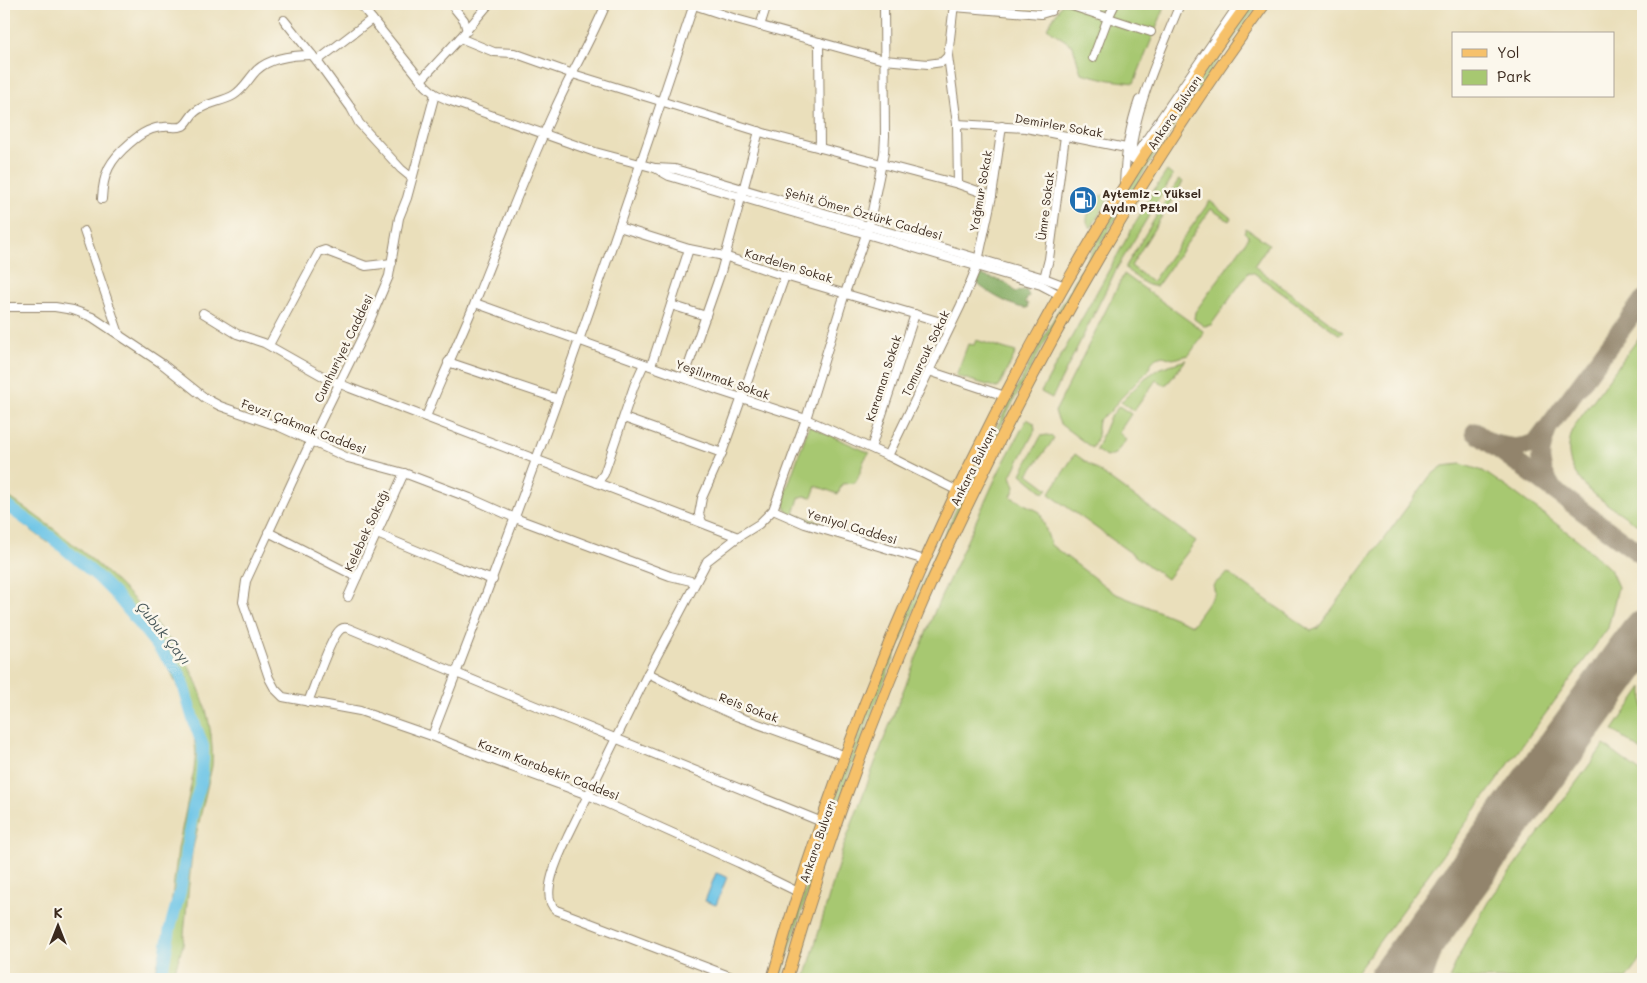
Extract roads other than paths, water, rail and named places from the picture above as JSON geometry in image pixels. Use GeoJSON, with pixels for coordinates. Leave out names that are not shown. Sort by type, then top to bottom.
{"type":"FeatureCollection","features":[{"type":"Feature","properties":{"kind":"main road","name":"Ankara Bulvarı"},"geometry":{"type":"LineString","coordinates":[[772,979],[798,892],[822,822],[880,664],[925,560],[958,491],[1005,396],[1063,290],[1124,186],[1247,4]]}},
{"type":"Feature","properties":{"kind":"main road","name":"Ankara Bulvarı"},"geometry":{"type":"LineString","coordinates":[[787,979],[823,864],[879,707],[918,611],[967,506],[1056,333],[1122,217],[1188,113],[1265,4]]}},
{"type":"Feature","properties":{"kind":"street","name":"Şehit Ömer Öztürk Caddesi"},"geometry":{"type":"LineString","coordinates":[[360,4],[421,80],[435,94],[484,114],[595,152],[655,168],[675,169],[743,193],[978,263],[1041,285],[1063,290]]}},
{"type":"Feature","properties":{"kind":"street"},"geometry":{"type":"LineString","coordinates":[[451,4],[464,20],[466,31]]}},
{"type":"Feature","properties":{"kind":"street"},"geometry":{"type":"LineString","coordinates":[[421,80],[488,4]]}},
{"type":"Feature","properties":{"kind":"street"},"geometry":{"type":"LineString","coordinates":[[426,417],[448,362],[475,303],[510,211],[555,109],[606,4]]}},
{"type":"Feature","properties":{"kind":"street"},"geometry":{"type":"LineString","coordinates":[[432,736],[493,580],[558,399],[641,163],[693,4],[760,26],[884,60],[928,64],[942,62],[948,56]]}},
{"type":"Feature","properties":{"kind":"street"},"geometry":{"type":"LineString","coordinates":[[760,26],[767,4]]}},
{"type":"Feature","properties":{"kind":"street"},"geometry":{"type":"LineString","coordinates":[[737,979],[562,913],[552,907],[549,895],[553,874],[563,846],[648,672],[707,561],[758,524],[773,510],[806,420],[867,230],[882,164],[885,136],[884,4]]}},
{"type":"Feature","properties":{"kind":"street"},"geometry":{"type":"LineString","coordinates":[[958,184],[957,124],[948,56],[954,5],[1041,14],[1050,11],[1055,4]]}},
{"type":"Feature","properties":{"kind":"street"},"geometry":{"type":"LineString","coordinates":[[1066,4],[1151,32]]}},
{"type":"Feature","properties":{"kind":"street"},"geometry":{"type":"LineString","coordinates":[[1092,58],[1115,4]]}},
{"type":"Feature","properties":{"kind":"street"},"geometry":{"type":"LineString","coordinates":[[1124,186],[1126,148],[1136,106],[1176,4]]}},
{"type":"Feature","properties":{"kind":"street"},"geometry":{"type":"LineString","coordinates":[[1180,4],[1142,104],[1132,142],[1131,158],[1133,159],[1239,4]]}},
{"type":"Feature","properties":{"kind":"street"},"geometry":{"type":"LineString","coordinates":[[102,199],[104,180],[109,167],[124,148],[139,135],[162,126],[179,128],[198,110],[226,99],[239,91],[263,66],[284,57],[314,58],[372,19]]}},
{"type":"Feature","properties":{"kind":"street"},"geometry":{"type":"LineString","coordinates":[[284,20],[351,108],[359,123],[401,169],[412,178]]}},
{"type":"Feature","properties":{"kind":"street"},"geometry":{"type":"LineString","coordinates":[[460,38],[494,52],[514,53],[573,74],[759,131],[958,184],[992,196]]}},
{"type":"Feature","properties":{"kind":"street"},"geometry":{"type":"LineString","coordinates":[[819,42],[820,148]]}},
{"type":"Feature","properties":{"kind":"street","name":"Cumhuriyet Caddesi"},"geometry":{"type":"LineString","coordinates":[[283,697],[275,689],[269,678],[243,602],[246,580],[339,382],[368,325],[389,276],[399,218],[435,94]]}},
{"type":"Feature","properties":{"kind":"street","name":"Demirler Sokak"},"geometry":{"type":"LineString","coordinates":[[957,124],[1026,128],[1126,148]]}},
{"type":"Feature","properties":{"kind":"street","name":"Yağmur Sokak"},"geometry":{"type":"LineString","coordinates":[[978,263],[992,196],[1002,126]]}},
{"type":"Feature","properties":{"kind":"street"},"geometry":{"type":"LineString","coordinates":[[684,378],[722,267],[759,131]]}},
{"type":"Feature","properties":{"kind":"street","name":"Ümre Sokak"},"geometry":{"type":"LineString","coordinates":[[1044,278],[1049,259],[1065,136]]}},
{"type":"Feature","properties":{"kind":"street","name":"Kardelen Sokak"},"geometry":{"type":"LineString","coordinates":[[619,227],[689,249],[724,256],[951,325]]}},
{"type":"Feature","properties":{"kind":"street"},"geometry":{"type":"LineString","coordinates":[[84,230],[119,334]]}},
{"type":"Feature","properties":{"kind":"street"},"geometry":{"type":"LineString","coordinates":[[597,483],[604,474],[624,418],[671,305],[689,249]]}},
{"type":"Feature","properties":{"kind":"street"},"geometry":{"type":"LineString","coordinates":[[269,345],[319,252],[325,250],[366,266],[392,263]]}},
{"type":"Feature","properties":{"kind":"street","name":"Şehit Ömer Öztürk Caddesi"},"geometry":{"type":"LineString","coordinates":[[978,263],[1044,278],[1063,290]]}},
{"type":"Feature","properties":{"kind":"street","name":"Tomurcuk Sokak"},"geometry":{"type":"LineString","coordinates":[[888,456],[951,325],[978,263]]}},
{"type":"Feature","properties":{"kind":"street"},"geometry":{"type":"LineString","coordinates":[[702,522],[699,514],[702,498],[722,454],[785,276]]}},
{"type":"Feature","properties":{"kind":"street","name":"Yeşilırmak Sokak"},"geometry":{"type":"LineString","coordinates":[[475,303],[806,420],[871,448],[958,491]]}},
{"type":"Feature","properties":{"kind":"street"},"geometry":{"type":"LineString","coordinates":[[671,305],[706,316]]}},
{"type":"Feature","properties":{"kind":"street","name":"Fevzi Çakmak Caddesi"},"geometry":{"type":"LineString","coordinates":[[4,307],[47,307],[73,310],[100,321],[161,363],[205,398],[220,406],[280,427],[348,458],[404,473],[470,498],[515,518],[670,576],[696,582]]}},
{"type":"Feature","properties":{"kind":"street"},"geometry":{"type":"LineString","coordinates":[[203,313],[237,334],[269,345],[326,378],[738,537]]}},
{"type":"Feature","properties":{"kind":"street","name":"Karaman Sokak"},"geometry":{"type":"LineString","coordinates":[[871,448],[915,314]]}},
{"type":"Feature","properties":{"kind":"street"},"geometry":{"type":"LineString","coordinates":[[448,362],[558,399]]}},
{"type":"Feature","properties":{"kind":"street"},"geometry":{"type":"LineString","coordinates":[[929,371],[1005,396]]}},
{"type":"Feature","properties":{"kind":"street"},"geometry":{"type":"LineString","coordinates":[[624,418],[722,454]]}},
{"type":"Feature","properties":{"kind":"street","name":"Kelebek Sokağı"},"geometry":{"type":"LineString","coordinates":[[348,597],[404,473]]}},
{"type":"Feature","properties":{"kind":"street","name":"Yeniyol Caddesi"},"geometry":{"type":"LineString","coordinates":[[773,510],[805,524],[925,560]]}},
{"type":"Feature","properties":{"kind":"street"},"geometry":{"type":"LineString","coordinates":[[268,532],[357,577]]}},
{"type":"Feature","properties":{"kind":"street"},"geometry":{"type":"LineString","coordinates":[[377,534],[448,564],[493,580]]}},
{"type":"Feature","properties":{"kind":"street"},"geometry":{"type":"LineString","coordinates":[[308,702],[332,642],[340,629],[344,628],[822,822]]}},
{"type":"Feature","properties":{"kind":"street","name":"Reis Sokak"},"geometry":{"type":"LineString","coordinates":[[648,672],[703,702],[846,756]]}},
{"type":"Feature","properties":{"kind":"street","name":"Kazım Karabekir Caddesi"},"geometry":{"type":"LineString","coordinates":[[283,697],[360,711],[588,795],[798,892]]}},
{"type":"Feature","properties":{"kind":"water"},"geometry":{"type":"Polygon","coordinates":[[[716,873],[727,877],[716,905],[705,901],[716,873]]]}},
{"type":"Feature","properties":{"kind":"waterway","name":"Çubuk Çayı"},"geometry":{"type":"LineString","coordinates":[[4,504],[51,537],[98,577],[116,595],[180,674],[203,746],[203,760],[201,783],[193,809],[180,892],[170,928],[161,979]]}},
{"type":"Feature","properties":{"kind":"place","name":"Aytemiz - Yüksel Aydın PEtrol"},"geometry":{"type":"Point","coordinates":[1083,200]}}]}
